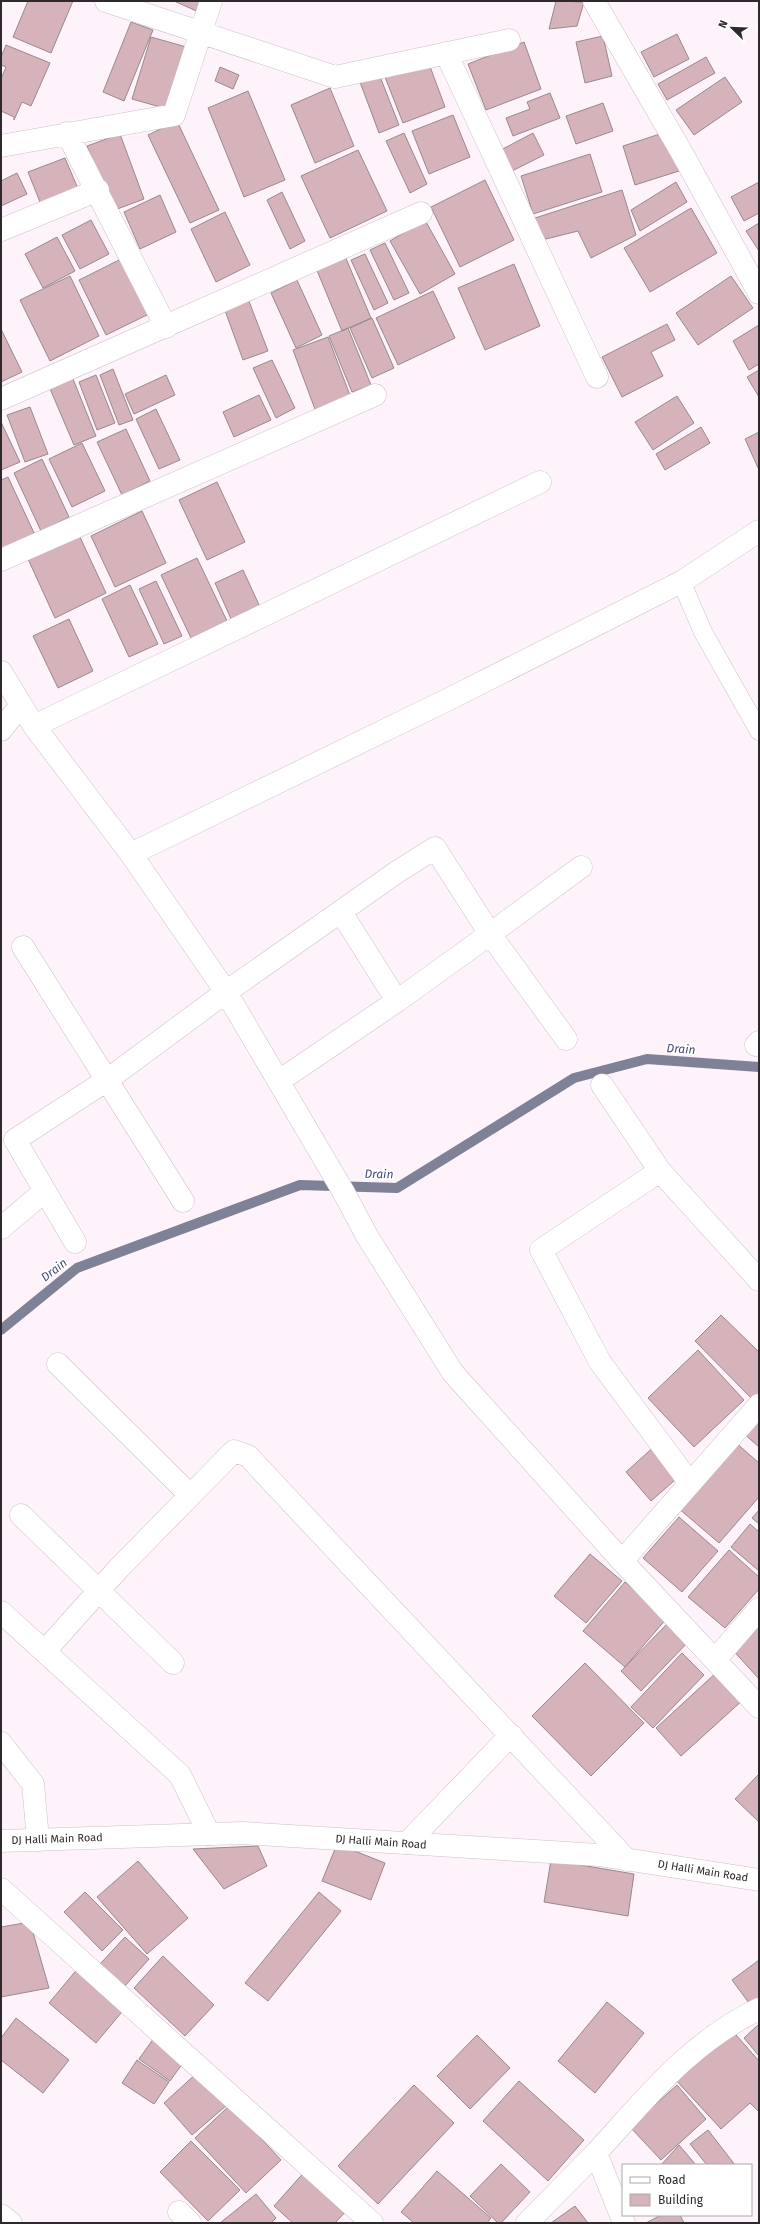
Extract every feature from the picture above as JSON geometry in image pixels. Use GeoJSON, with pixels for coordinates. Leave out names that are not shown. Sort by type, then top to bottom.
{"type":"FeatureCollection","features":[{"type":"Feature","properties":{"kind":"street"},"geometry":{"type":"LineString","coordinates":[[106,1],[335,76],[509,40]]}},
{"type":"Feature","properties":{"kind":"street"},"geometry":{"type":"LineString","coordinates":[[5,142],[174,115],[211,1]]}},
{"type":"Feature","properties":{"kind":"street"},"geometry":{"type":"LineString","coordinates":[[594,1],[682,153],[759,293]]}},
{"type":"Feature","properties":{"kind":"street"},"geometry":{"type":"LineString","coordinates":[[446,53],[597,377]]}},
{"type":"Feature","properties":{"kind":"street"},"geometry":{"type":"LineString","coordinates":[[67,133],[98,190],[166,327]]}},
{"type":"Feature","properties":{"kind":"street"},"geometry":{"type":"LineString","coordinates":[[1,230],[98,190]]}},
{"type":"Feature","properties":{"kind":"street"},"geometry":{"type":"LineString","coordinates":[[1,400],[421,213]]}},
{"type":"Feature","properties":{"kind":"street"},"geometry":{"type":"LineString","coordinates":[[1,560],[375,395]]}},
{"type":"Feature","properties":{"kind":"street"},"geometry":{"type":"LineString","coordinates":[[34,726],[540,482]]}},
{"type":"Feature","properties":{"kind":"street"},"geometry":{"type":"LineString","coordinates":[[131,854],[451,698],[681,581],[759,531]]}},
{"type":"Feature","properties":{"kind":"street"},"geometry":{"type":"LineString","coordinates":[[1,672],[34,726],[131,854],[226,992],[332,1171],[366,1236],[453,1373],[622,1561],[759,1707]]}},
{"type":"Feature","properties":{"kind":"street"},"geometry":{"type":"LineString","coordinates":[[1,730],[21,705]]}},
{"type":"Feature","properties":{"kind":"street"},"geometry":{"type":"LineString","coordinates":[[75,1242],[16,1140],[107,1080],[226,992],[435,848],[490,934],[566,1039]]}},
{"type":"Feature","properties":{"kind":"street"},"geometry":{"type":"LineString","coordinates":[[279,1081],[397,1001],[581,867]]}},
{"type":"Feature","properties":{"kind":"street"},"geometry":{"type":"LineString","coordinates":[[341,912],[397,1001]]}},
{"type":"Feature","properties":{"kind":"street"},"geometry":{"type":"LineString","coordinates":[[23,947],[183,1201]]}},
{"type":"Feature","properties":{"kind":"street"},"geometry":{"type":"LineString","coordinates":[[602,1085],[660,1171],[759,1280]]}},
{"type":"Feature","properties":{"kind":"street"},"geometry":{"type":"LineString","coordinates":[[660,1171],[541,1250],[600,1362],[690,1483]]}},
{"type":"Feature","properties":{"kind":"street"},"geometry":{"type":"LineString","coordinates":[[1,1228],[45,1191]]}},
{"type":"Feature","properties":{"kind":"street"},"geometry":{"type":"LineString","coordinates":[[58,1364],[190,1495]]}},
{"type":"Feature","properties":{"kind":"street"},"geometry":{"type":"LineString","coordinates":[[622,1561],[759,1405]]}},
{"type":"Feature","properties":{"kind":"street"},"geometry":{"type":"LineString","coordinates":[[45,1651],[98,1591],[234,1451],[248,1456],[627,1860]]}},
{"type":"Feature","properties":{"kind":"street"},"geometry":{"type":"LineString","coordinates":[[21,1516],[173,1663]]}},
{"type":"Feature","properties":{"kind":"street"},"geometry":{"type":"LineString","coordinates":[[715,1660],[759,1609]]}},
{"type":"Feature","properties":{"kind":"street"},"geometry":{"type":"LineString","coordinates":[[1,1612],[180,1775],[209,1834]]}},
{"type":"Feature","properties":{"kind":"street"},"geometry":{"type":"LineString","coordinates":[[407,1843],[511,1735]]}},
{"type":"Feature","properties":{"kind":"street"},"geometry":{"type":"LineString","coordinates":[[1,1742],[33,1784],[38,1840]]}},
{"type":"Feature","properties":{"kind":"street","name":"DJ Halli Main Road"},"geometry":{"type":"LineString","coordinates":[[1,1841],[242,1833],[598,1855],[759,1880]]}},
{"type":"Feature","properties":{"kind":"street"},"geometry":{"type":"LineString","coordinates":[[1,1889],[372,2223]]}},
{"type":"Feature","properties":{"kind":"street"},"geometry":{"type":"LineString","coordinates":[[527,2223],[682,2060],[717,2032],[759,2008]]}},
{"type":"Feature","properties":{"kind":"street"},"geometry":{"type":"LineString","coordinates":[[596,2152],[624,2223]]}},
{"type":"Feature","properties":{"kind":"street"},"geometry":{"type":"LineString","coordinates":[[1,2215],[11,2223]]}},
{"type":"Feature","properties":{"kind":"lane"},"geometry":{"type":"LineString","coordinates":[[681,581],[703,632],[759,731]]}},
{"type":"Feature","properties":{"kind":"building"},"geometry":{"type":"Polygon","coordinates":[[[28,1],[73,1],[51,53],[13,37],[28,1]]]}},
{"type":"Feature","properties":{"kind":"building"},"geometry":{"type":"Polygon","coordinates":[[[174,1],[206,1],[201,13],[174,1]]]}},
{"type":"Feature","properties":{"kind":"building"},"geometry":{"type":"Polygon","coordinates":[[[556,1],[584,2],[577,26],[549,29],[556,1]]]}},
{"type":"Feature","properties":{"kind":"building"},"geometry":{"type":"Polygon","coordinates":[[[131,22],[153,30],[124,101],[103,92],[131,22]]]}},
{"type":"Feature","properties":{"kind":"building"},"geometry":{"type":"Polygon","coordinates":[[[677,34],[689,59],[654,77],[641,52],[677,34]]]}},
{"type":"Feature","properties":{"kind":"building"},"geometry":{"type":"Polygon","coordinates":[[[603,36],[612,76],[585,83],[576,42],[603,36]]]}},
{"type":"Feature","properties":{"kind":"building"},"geometry":{"type":"Polygon","coordinates":[[[151,37],[190,48],[171,110],[132,99],[151,37]]]}},
{"type":"Feature","properties":{"kind":"building"},"geometry":{"type":"Polygon","coordinates":[[[524,42],[541,89],[486,110],[468,64],[524,42]]]}},
{"type":"Feature","properties":{"kind":"building"},"geometry":{"type":"Polygon","coordinates":[[[6,45],[50,63],[31,106],[22,102],[14,120],[14,117],[1,111],[1,79],[6,67],[1,65],[1,57],[6,45]]]}},
{"type":"Feature","properties":{"kind":"building"},"geometry":{"type":"Polygon","coordinates":[[[706,57],[715,73],[667,100],[658,84],[706,57]]]}},
{"type":"Feature","properties":{"kind":"building"},"geometry":{"type":"Polygon","coordinates":[[[428,61],[445,107],[403,123],[385,77],[428,61]]]}},
{"type":"Feature","properties":{"kind":"building"},"geometry":{"type":"Polygon","coordinates":[[[220,67],[239,75],[233,89],[215,81],[220,67]]]}},
{"type":"Feature","properties":{"kind":"building"},"geometry":{"type":"Polygon","coordinates":[[[379,74],[399,125],[379,133],[360,82],[379,74]]]}},
{"type":"Feature","properties":{"kind":"building"},"geometry":{"type":"Polygon","coordinates":[[[725,77],[742,102],[694,135],[676,110],[725,77]]]}},
{"type":"Feature","properties":{"kind":"building"},"geometry":{"type":"Polygon","coordinates":[[[330,88],[354,146],[315,163],[291,105],[330,88]]]}},
{"type":"Feature","properties":{"kind":"building"},"geometry":{"type":"Polygon","coordinates":[[[248,91],[285,180],[244,197],[208,108],[248,91]]]}},
{"type":"Feature","properties":{"kind":"building"},"geometry":{"type":"Polygon","coordinates":[[[550,93],[560,118],[513,136],[506,118],[530,109],[527,102],[550,93]]]}},
{"type":"Feature","properties":{"kind":"building"},"geometry":{"type":"Polygon","coordinates":[[[603,103],[613,131],[576,144],[566,116],[603,103]]]}},
{"type":"Feature","properties":{"kind":"building"},"geometry":{"type":"Polygon","coordinates":[[[453,115],[470,157],[429,174],[412,131],[453,115]]]}},
{"type":"Feature","properties":{"kind":"building"},"geometry":{"type":"Polygon","coordinates":[[[177,121],[219,210],[190,223],[148,135],[177,121]]]}},
{"type":"Feature","properties":{"kind":"building"},"geometry":{"type":"Polygon","coordinates":[[[666,132],[679,171],[635,185],[623,146],[666,132]]]}},
{"type":"Feature","properties":{"kind":"building"},"geometry":{"type":"Polygon","coordinates":[[[404,133],[427,184],[410,193],[386,141],[404,133]]]}},
{"type":"Feature","properties":{"kind":"building"},"geometry":{"type":"Polygon","coordinates":[[[533,133],[544,155],[510,172],[499,151],[533,133]]]}},
{"type":"Feature","properties":{"kind":"building"},"geometry":{"type":"Polygon","coordinates":[[[120,134],[144,199],[112,211],[87,146],[120,134]]]}},
{"type":"Feature","properties":{"kind":"building"},"geometry":{"type":"Polygon","coordinates":[[[358,150],[387,211],[330,238],[301,176],[358,150]]]}},
{"type":"Feature","properties":{"kind":"building"},"geometry":{"type":"Polygon","coordinates":[[[590,154],[602,192],[533,214],[521,176],[590,154]]]}},
{"type":"Feature","properties":{"kind":"building"},"geometry":{"type":"Polygon","coordinates":[[[65,158],[79,191],[42,207],[28,172],[65,158]]]}},
{"type":"Feature","properties":{"kind":"building"},"geometry":{"type":"Polygon","coordinates":[[[17,173],[27,194],[1,206],[1,181],[17,173]]]}},
{"type":"Feature","properties":{"kind":"building"},"geometry":{"type":"Polygon","coordinates":[[[485,180],[514,240],[460,267],[431,207],[485,180]]]}},
{"type":"Feature","properties":{"kind":"building"},"geometry":{"type":"Polygon","coordinates":[[[676,182],[687,202],[640,231],[631,210],[676,182]]]}},
{"type":"Feature","properties":{"kind":"building"},"geometry":{"type":"Polygon","coordinates":[[[759,182],[759,213],[744,221],[731,197],[759,182]]]}},
{"type":"Feature","properties":{"kind":"building"},"geometry":{"type":"Polygon","coordinates":[[[622,190],[636,235],[591,258],[578,231],[542,240],[535,218],[622,190]]]}},
{"type":"Feature","properties":{"kind":"building"},"geometry":{"type":"Polygon","coordinates":[[[282,192],[305,241],[290,249],[267,200],[282,192]]]}},
{"type":"Feature","properties":{"kind":"building"},"geometry":{"type":"Polygon","coordinates":[[[160,195],[176,232],[140,249],[124,212],[160,195]]]}},
{"type":"Feature","properties":{"kind":"building"},"geometry":{"type":"Polygon","coordinates":[[[691,208],[717,253],[650,292],[624,248],[691,208]]]}},
{"type":"Feature","properties":{"kind":"building"},"geometry":{"type":"Polygon","coordinates":[[[225,212],[250,265],[216,282],[191,229],[225,212]]]}},
{"type":"Feature","properties":{"kind":"building"},"geometry":{"type":"Polygon","coordinates":[[[91,220],[109,254],[80,269],[62,235],[91,220]]]}},
{"type":"Feature","properties":{"kind":"building"},"geometry":{"type":"Polygon","coordinates":[[[425,220],[455,274],[420,294],[390,241],[425,220]]]}},
{"type":"Feature","properties":{"kind":"building"},"geometry":{"type":"Polygon","coordinates":[[[759,223],[759,251],[746,231],[759,223]]]}},
{"type":"Feature","properties":{"kind":"building"},"geometry":{"type":"Polygon","coordinates":[[[57,237],[75,271],[43,288],[25,254],[57,237]]]}},
{"type":"Feature","properties":{"kind":"building"},"geometry":{"type":"Polygon","coordinates":[[[385,243],[409,293],[394,300],[370,250],[385,243]]]}},
{"type":"Feature","properties":{"kind":"building"},"geometry":{"type":"Polygon","coordinates":[[[365,254],[388,303],[374,310],[351,260],[365,254]]]}},
{"type":"Feature","properties":{"kind":"building"},"geometry":{"type":"Polygon","coordinates":[[[345,256],[371,318],[342,331],[316,268],[345,256]]]}},
{"type":"Feature","properties":{"kind":"building"},"geometry":{"type":"Polygon","coordinates":[[[123,258],[149,314],[106,335],[79,280],[123,258]]]}},
{"type":"Feature","properties":{"kind":"building"},"geometry":{"type":"Polygon","coordinates":[[[514,264],[540,326],[485,350],[458,288],[514,264]]]}},
{"type":"Feature","properties":{"kind":"building"},"geometry":{"type":"Polygon","coordinates":[[[70,276],[99,336],[50,361],[20,300],[70,276]]]}},
{"type":"Feature","properties":{"kind":"building"},"geometry":{"type":"Polygon","coordinates":[[[731,276],[753,308],[698,345],[676,313],[731,276]]]}},
{"type":"Feature","properties":{"kind":"building"},"geometry":{"type":"Polygon","coordinates":[[[297,280],[322,335],[296,348],[271,293],[297,280]]]}},
{"type":"Feature","properties":{"kind":"building"},"geometry":{"type":"Polygon","coordinates":[[[433,291],[455,338],[398,365],[376,318],[433,291]]]}},
{"type":"Feature","properties":{"kind":"building"},"geometry":{"type":"Polygon","coordinates":[[[247,296],[268,351],[243,360],[223,305],[247,296]]]}},
{"type":"Feature","properties":{"kind":"building"},"geometry":{"type":"Polygon","coordinates":[[[372,318],[394,368],[372,378],[350,328],[372,318]]]}},
{"type":"Feature","properties":{"kind":"building"},"geometry":{"type":"Polygon","coordinates":[[[667,324],[675,340],[651,352],[663,376],[622,397],[602,357],[667,324]]]}},
{"type":"Feature","properties":{"kind":"building"},"geometry":{"type":"Polygon","coordinates":[[[759,325],[759,364],[749,370],[733,341],[759,325]]]}},
{"type":"Feature","properties":{"kind":"building"},"geometry":{"type":"Polygon","coordinates":[[[348,328],[371,385],[352,392],[329,336],[348,328]]]}},
{"type":"Feature","properties":{"kind":"building"},"geometry":{"type":"Polygon","coordinates":[[[1,329],[22,372],[1,382],[1,329]]]}},
{"type":"Feature","properties":{"kind":"building"},"geometry":{"type":"Polygon","coordinates":[[[328,337],[351,398],[316,412],[293,350],[328,337]]]}},
{"type":"Feature","properties":{"kind":"building"},"geometry":{"type":"Polygon","coordinates":[[[272,360],[295,408],[276,418],[253,368],[272,360]]]}},
{"type":"Feature","properties":{"kind":"building"},"geometry":{"type":"Polygon","coordinates":[[[113,369],[133,420],[119,425],[100,375],[113,369]]]}},
{"type":"Feature","properties":{"kind":"building"},"geometry":{"type":"Polygon","coordinates":[[[759,370],[759,397],[747,377],[759,370]]]}},
{"type":"Feature","properties":{"kind":"building"},"geometry":{"type":"Polygon","coordinates":[[[71,374],[96,436],[74,445],[48,384],[71,374]]]}},
{"type":"Feature","properties":{"kind":"building"},"geometry":{"type":"Polygon","coordinates":[[[96,375],[115,423],[97,430],[79,382],[96,375]]]}},
{"type":"Feature","properties":{"kind":"building"},"geometry":{"type":"Polygon","coordinates":[[[166,375],[175,395],[134,414],[125,394],[166,375]]]}},
{"type":"Feature","properties":{"kind":"building"},"geometry":{"type":"Polygon","coordinates":[[[259,395],[271,420],[234,437],[223,412],[259,395]]]}},
{"type":"Feature","properties":{"kind":"building"},"geometry":{"type":"Polygon","coordinates":[[[677,396],[694,423],[653,450],[635,422],[677,396]]]}},
{"type":"Feature","properties":{"kind":"building"},"geometry":{"type":"Polygon","coordinates":[[[30,407],[48,454],[25,462],[7,415],[30,407]]]}},
{"type":"Feature","properties":{"kind":"building"},"geometry":{"type":"Polygon","coordinates":[[[156,409],[180,460],[159,469],[136,419],[156,409]]]}},
{"type":"Feature","properties":{"kind":"building"},"geometry":{"type":"Polygon","coordinates":[[[1,422],[20,462],[1,470],[1,422]]]}},
{"type":"Feature","properties":{"kind":"building"},"geometry":{"type":"Polygon","coordinates":[[[701,427],[710,443],[665,470],[656,454],[701,427]]]}},
{"type":"Feature","properties":{"kind":"building"},"geometry":{"type":"Polygon","coordinates":[[[126,429],[150,481],[122,495],[97,442],[126,429]]]}},
{"type":"Feature","properties":{"kind":"building"},"geometry":{"type":"Polygon","coordinates":[[[759,432],[759,470],[745,439],[759,432]]]}},
{"type":"Feature","properties":{"kind":"building"},"geometry":{"type":"Polygon","coordinates":[[[82,443],[105,491],[72,507],[49,459],[82,443]]]}},
{"type":"Feature","properties":{"kind":"building"},"geometry":{"type":"Polygon","coordinates":[[[42,459],[69,517],[41,531],[14,473],[42,459]]]}},
{"type":"Feature","properties":{"kind":"building"},"geometry":{"type":"Polygon","coordinates":[[[8,477],[35,535],[1,551],[1,480],[8,477]]]}},
{"type":"Feature","properties":{"kind":"building"},"geometry":{"type":"Polygon","coordinates":[[[217,482],[245,542],[207,560],[179,500],[217,482]]]}},
{"type":"Feature","properties":{"kind":"building"},"geometry":{"type":"Polygon","coordinates":[[[142,511],[166,563],[115,587],[91,536],[142,511]]]}},
{"type":"Feature","properties":{"kind":"building"},"geometry":{"type":"Polygon","coordinates":[[[79,535],[106,593],[55,618],[28,559],[79,535]]]}},
{"type":"Feature","properties":{"kind":"building"},"geometry":{"type":"Polygon","coordinates":[[[197,558],[227,621],[191,638],[161,575],[197,558]]]}},
{"type":"Feature","properties":{"kind":"building"},"geometry":{"type":"Polygon","coordinates":[[[243,570],[260,607],[232,621],[215,583],[243,570]]]}},
{"type":"Feature","properties":{"kind":"building"},"geometry":{"type":"Polygon","coordinates":[[[156,581],[182,636],[164,644],[139,589],[156,581]]]}},
{"type":"Feature","properties":{"kind":"building"},"geometry":{"type":"Polygon","coordinates":[[[130,585],[158,644],[129,657],[102,599],[130,585]]]}},
{"type":"Feature","properties":{"kind":"building"},"geometry":{"type":"Polygon","coordinates":[[[69,619],[93,671],[58,688],[33,636],[69,619]]]}},
{"type":"Feature","properties":{"kind":"building"},"geometry":{"type":"Polygon","coordinates":[[[721,1315],[759,1352],[759,1396],[754,1401],[695,1341],[721,1315]]]}},
{"type":"Feature","properties":{"kind":"building"},"geometry":{"type":"Polygon","coordinates":[[[698,1350],[744,1400],[694,1447],[648,1398],[698,1350]]]}},
{"type":"Feature","properties":{"kind":"building"},"geometry":{"type":"Polygon","coordinates":[[[759,1413],[759,1447],[742,1432],[759,1413]]]}},
{"type":"Feature","properties":{"kind":"building"},"geometry":{"type":"Polygon","coordinates":[[[734,1441],[759,1463],[759,1497],[719,1543],[677,1507],[734,1441]]]}},
{"type":"Feature","properties":{"kind":"building"},"geometry":{"type":"Polygon","coordinates":[[[657,1444],[683,1473],[651,1501],[626,1472],[657,1444]]]}},
{"type":"Feature","properties":{"kind":"building"},"geometry":{"type":"Polygon","coordinates":[[[759,1510],[759,1524],[752,1518],[759,1510]]]}},
{"type":"Feature","properties":{"kind":"building"},"geometry":{"type":"Polygon","coordinates":[[[679,1517],[718,1551],[682,1592],[643,1558],[679,1517]]]}},
{"type":"Feature","properties":{"kind":"building"},"geometry":{"type":"Polygon","coordinates":[[[750,1524],[759,1532],[759,1571],[731,1547],[750,1524]]]}},
{"type":"Feature","properties":{"kind":"building"},"geometry":{"type":"Polygon","coordinates":[[[729,1550],[759,1577],[759,1589],[725,1628],[688,1597],[729,1550]]]}},
{"type":"Feature","properties":{"kind":"building"},"geometry":{"type":"Polygon","coordinates":[[[590,1554],[622,1581],[586,1623],[554,1596],[590,1554]]]}},
{"type":"Feature","properties":{"kind":"building"},"geometry":{"type":"Polygon","coordinates":[[[625,1582],[667,1618],[625,1667],[583,1631],[625,1582]]]}},
{"type":"Feature","properties":{"kind":"building"},"geometry":{"type":"Polygon","coordinates":[[[670,1621],[690,1640],[641,1691],[621,1671],[670,1621]]]}},
{"type":"Feature","properties":{"kind":"building"},"geometry":{"type":"Polygon","coordinates":[[[759,1626],[759,1679],[730,1647],[759,1626]]]}},
{"type":"Feature","properties":{"kind":"building"},"geometry":{"type":"Polygon","coordinates":[[[682,1653],[704,1675],[653,1728],[631,1707],[682,1653]]]}},
{"type":"Feature","properties":{"kind":"building"},"geometry":{"type":"Polygon","coordinates":[[[585,1663],[644,1723],[591,1776],[532,1716],[585,1663]]]}},
{"type":"Feature","properties":{"kind":"building"},"geometry":{"type":"Polygon","coordinates":[[[718,1671],[744,1699],[681,1756],[656,1728],[718,1671]]]}},
{"type":"Feature","properties":{"kind":"building"},"geometry":{"type":"Polygon","coordinates":[[[759,1774],[759,1822],[735,1799],[759,1774]]]}},
{"type":"Feature","properties":{"kind":"building"},"geometry":{"type":"Polygon","coordinates":[[[337,1844],[385,1863],[371,1900],[322,1881],[337,1844]]]}},
{"type":"Feature","properties":{"kind":"building"},"geometry":{"type":"Polygon","coordinates":[[[258,1846],[267,1866],[224,1889],[193,1849],[258,1846]]]}},
{"type":"Feature","properties":{"kind":"building"},"geometry":{"type":"Polygon","coordinates":[[[551,1860],[634,1874],[628,1916],[544,1902],[551,1860]]]}},
{"type":"Feature","properties":{"kind":"building"},"geometry":{"type":"Polygon","coordinates":[[[138,1861],[188,1918],[147,1954],[97,1897],[138,1861]]]}},
{"type":"Feature","properties":{"kind":"building"},"geometry":{"type":"Polygon","coordinates":[[[85,1892],[123,1930],[102,1951],[64,1912],[85,1892]]]}},
{"type":"Feature","properties":{"kind":"building"},"geometry":{"type":"Polygon","coordinates":[[[319,1892],[341,1911],[268,2001],[245,1983],[319,1892]]]}},
{"type":"Feature","properties":{"kind":"building"},"geometry":{"type":"Polygon","coordinates":[[[30,1922],[49,1988],[1,1997],[1,1927],[30,1922]]]}},
{"type":"Feature","properties":{"kind":"building"},"geometry":{"type":"Polygon","coordinates":[[[125,1937],[149,1959],[124,1987],[100,1964],[125,1937]]]}},
{"type":"Feature","properties":{"kind":"building"},"geometry":{"type":"Polygon","coordinates":[[[163,1956],[214,2005],[185,2036],[134,1988],[163,1956]]]}},
{"type":"Feature","properties":{"kind":"building"},"geometry":{"type":"Polygon","coordinates":[[[759,1960],[759,2002],[752,2007],[732,1980],[759,1960]]]}},
{"type":"Feature","properties":{"kind":"building"},"geometry":{"type":"Polygon","coordinates":[[[79,1967],[126,2007],[96,2043],[49,2003],[79,1967]]]}},
{"type":"Feature","properties":{"kind":"building"},"geometry":{"type":"Polygon","coordinates":[[[607,2002],[644,2033],[595,2093],[558,2061],[607,2002]]]}},
{"type":"Feature","properties":{"kind":"building"},"geometry":{"type":"Polygon","coordinates":[[[16,2018],[69,2060],[43,2093],[1,2060],[1,2038],[16,2018]]]}},
{"type":"Feature","properties":{"kind":"building"},"geometry":{"type":"Polygon","coordinates":[[[759,2024],[759,2056],[744,2038],[759,2024]]]}},
{"type":"Feature","properties":{"kind":"building"},"geometry":{"type":"Polygon","coordinates":[[[729,2027],[759,2061],[759,2112],[750,2103],[721,2129],[674,2078],[729,2027]]]}},
{"type":"Feature","properties":{"kind":"building"},"geometry":{"type":"Polygon","coordinates":[[[477,2035],[510,2068],[470,2109],[437,2076],[477,2035]]]}},
{"type":"Feature","properties":{"kind":"building"},"geometry":{"type":"Polygon","coordinates":[[[154,2038],[185,2060],[170,2081],[139,2059],[154,2038]]]}},
{"type":"Feature","properties":{"kind":"building"},"geometry":{"type":"Polygon","coordinates":[[[137,2060],[169,2082],[154,2104],[122,2083],[137,2060]]]}},
{"type":"Feature","properties":{"kind":"building"},"geometry":{"type":"Polygon","coordinates":[[[198,2072],[227,2105],[192,2135],[164,2103],[198,2072]]]}},
{"type":"Feature","properties":{"kind":"building"},"geometry":{"type":"Polygon","coordinates":[[[519,2081],[584,2140],[548,2181],[483,2121],[519,2081]]]}},
{"type":"Feature","properties":{"kind":"building"},"geometry":{"type":"Polygon","coordinates":[[[414,2085],[454,2123],[378,2204],[338,2166],[414,2085]]]}},
{"type":"Feature","properties":{"kind":"building"},"geometry":{"type":"Polygon","coordinates":[[[677,2085],[706,2119],[661,2160],[630,2127],[677,2085]]]}},
{"type":"Feature","properties":{"kind":"building"},"geometry":{"type":"Polygon","coordinates":[[[230,2105],[281,2160],[246,2193],[195,2138],[230,2105]]]}},
{"type":"Feature","properties":{"kind":"building"},"geometry":{"type":"Polygon","coordinates":[[[708,2130],[734,2164],[706,2164],[690,2144],[708,2130]]]}},
{"type":"Feature","properties":{"kind":"building"},"geometry":{"type":"Polygon","coordinates":[[[191,2141],[240,2190],[208,2221],[160,2172],[191,2141]]]}},
{"type":"Feature","properties":{"kind":"building"},"geometry":{"type":"Polygon","coordinates":[[[679,2145],[695,2164],[662,2164],[679,2145]]]}},
{"type":"Feature","properties":{"kind":"building"},"geometry":{"type":"Polygon","coordinates":[[[501,2164],[530,2192],[501,2223],[498,2223],[470,2196],[501,2164]]]}},
{"type":"Feature","properties":{"kind":"building"},"geometry":{"type":"Polygon","coordinates":[[[307,2169],[349,2208],[335,2223],[293,2223],[274,2206],[307,2169]]]}},
{"type":"Feature","properties":{"kind":"building"},"geometry":{"type":"Polygon","coordinates":[[[437,2171],[491,2218],[487,2223],[414,2223],[401,2212],[437,2171]]]}},
{"type":"Feature","properties":{"kind":"building"},"geometry":{"type":"Polygon","coordinates":[[[256,2194],[276,2218],[271,2223],[220,2223],[256,2194]]]}},
{"type":"Feature","properties":{"kind":"building"},"geometry":{"type":"Polygon","coordinates":[[[575,2206],[588,2223],[551,2223],[575,2206]]]}},
{"type":"Feature","properties":{"kind":"building"},"geometry":{"type":"Polygon","coordinates":[[[659,2216],[680,2216],[684,2223],[646,2223],[659,2216]]]}},
{"type":"Feature","properties":{"kind":"waterway","name":"Drain"},"geometry":{"type":"LineString","coordinates":[[1,1330],[77,1268],[300,1185],[397,1188],[574,1078],[647,1059],[759,1067]]}}]}
